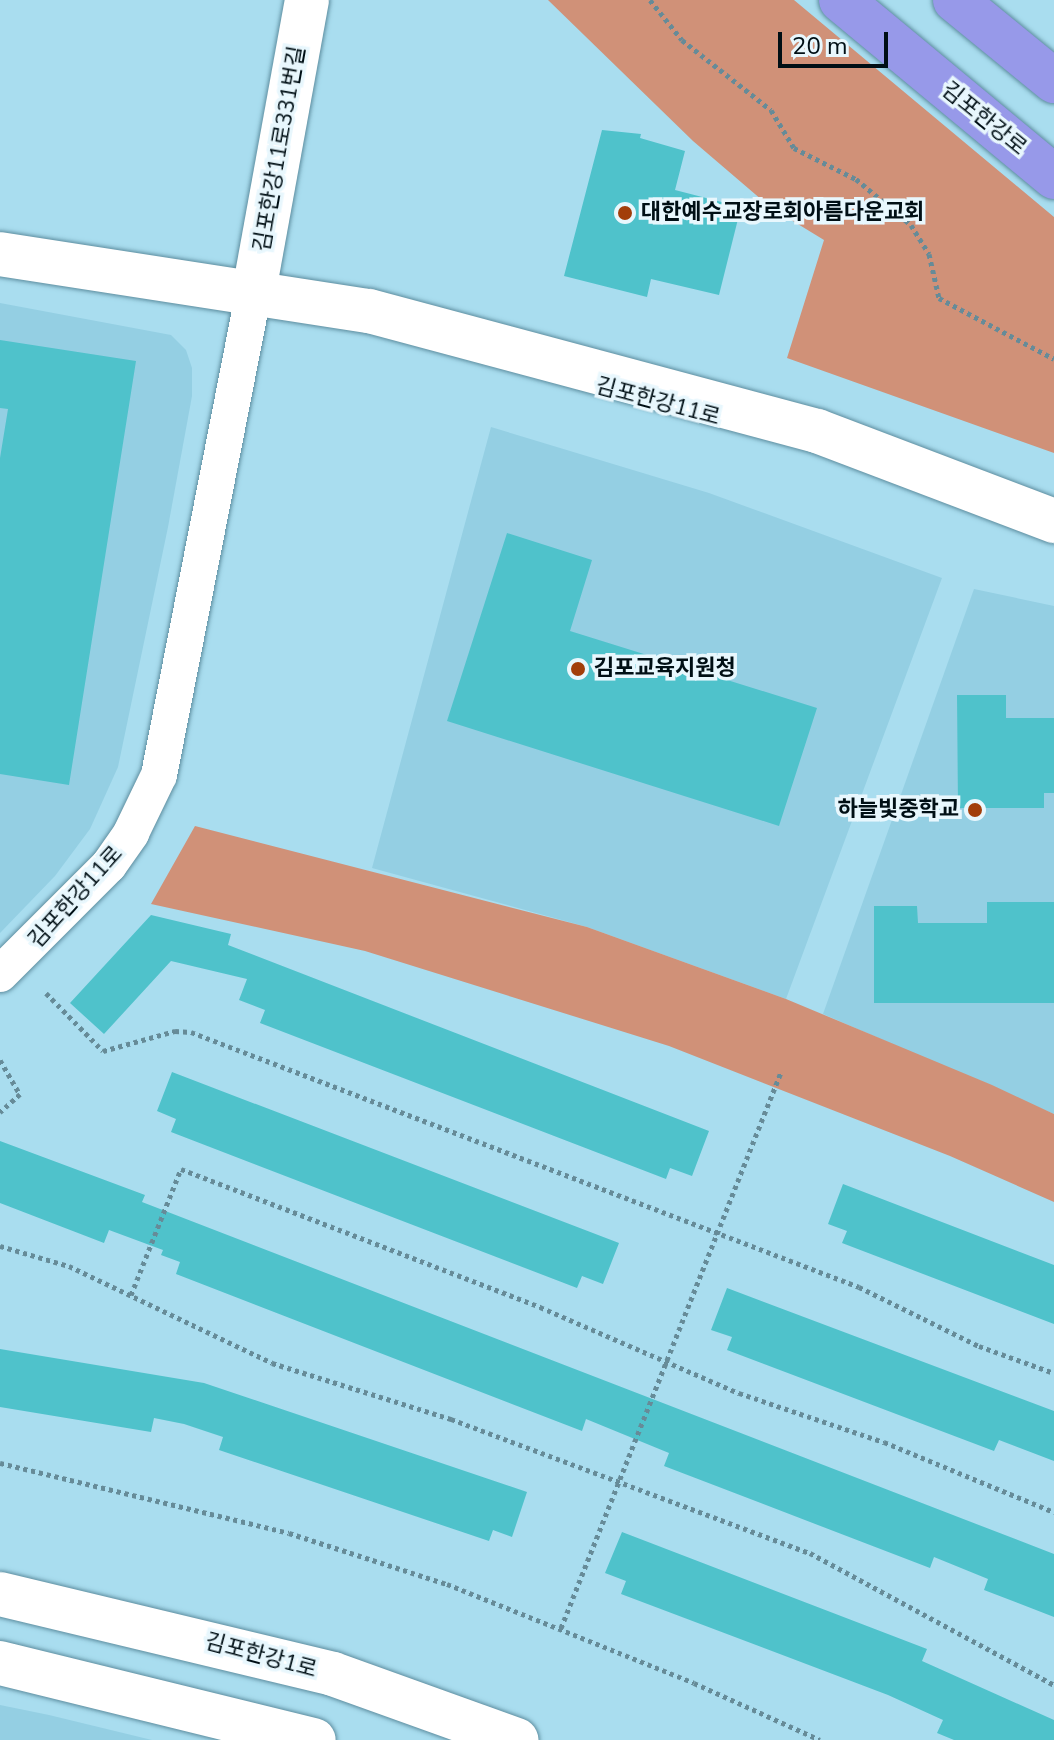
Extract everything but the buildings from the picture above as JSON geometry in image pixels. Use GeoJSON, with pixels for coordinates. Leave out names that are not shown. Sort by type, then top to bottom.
{"type":"FeatureCollection","features":[{"type":"Feature","properties":{"kind":"highway","name":"김포한강로"},"geometry":{"type":"LineString","coordinates":[[841,0],[1054,177]]}},
{"type":"Feature","properties":{"kind":"highway"},"geometry":{"type":"LineString","coordinates":[[955,0],[1054,81]]}},
{"type":"Feature","properties":{"kind":"main road","name":"김포한강11로331번길"},"geometry":{"type":"LineString","coordinates":[[253,297],[307,0]]}},
{"type":"Feature","properties":{"kind":"main road","name":"김포한강11로"},"geometry":{"type":"LineString","coordinates":[[0,254],[253,297],[369,311],[686,392],[858,445],[1054,521]]}},
{"type":"Feature","properties":{"kind":"main road","name":"김포한강11로"},"geometry":{"type":"LineString","coordinates":[[253,297],[800,442],[1054,537]]}},
{"type":"Feature","properties":{"kind":"main road","name":"김포한강1로"},"geometry":{"type":"LineString","coordinates":[[0,1594],[333,1674],[516,1740]]}},
{"type":"Feature","properties":{"kind":"main road"},"geometry":{"type":"LineString","coordinates":[[0,1663],[314,1740]]}},
{"type":"Feature","properties":{"kind":"street","name":"김포한강11로"},"geometry":{"type":"LineString","coordinates":[[0,974],[109,865],[159,775],[253,297]]}},
{"type":"Feature","properties":{"kind":"path"},"geometry":{"type":"LineString","coordinates":[[650,0],[682,40],[755,93],[794,148],[856,179],[911,225],[929,254],[939,298],[1054,359]]}},
{"type":"Feature","properties":{"kind":"path"},"geometry":{"type":"LineString","coordinates":[[46,993],[103,1051],[175,1031],[191,1032],[883,1296],[979,1346],[1054,1373]]}},
{"type":"Feature","properties":{"kind":"path"},"geometry":{"type":"LineString","coordinates":[[0,1060],[20,1094],[0,1112]]}},
{"type":"Feature","properties":{"kind":"path"},"geometry":{"type":"LineString","coordinates":[[561,1628],[781,1072]]}},
{"type":"Feature","properties":{"kind":"path"},"geometry":{"type":"LineString","coordinates":[[131,1295],[181,1169],[519,1299],[773,1406],[884,1442],[1054,1512]]}},
{"type":"Feature","properties":{"kind":"path"},"geometry":{"type":"LineString","coordinates":[[0,1246],[69,1266],[272,1363],[462,1423],[616,1485],[830,1562],[1011,1666],[1054,1685]]}},
{"type":"Feature","properties":{"kind":"path"},"geometry":{"type":"LineString","coordinates":[[0,1463],[289,1533],[561,1628],[820,1740]]}},
{"type":"Feature","properties":{"kind":"shaded area"},"geometry":{"type":"Polygon","coordinates":[[[548,0],[794,0],[1054,217],[1054,453],[787,358],[824,240],[770,207],[693,141],[548,0]]]}},
{"type":"Feature","properties":{"kind":"shaded area"},"geometry":{"type":"Polygon","coordinates":[[[0,303],[171,335],[186,350],[192,368],[192,396],[118,767],[90,829],[55,876],[0,933],[0,303]]]}},
{"type":"Feature","properties":{"kind":"shaded area"},"geometry":{"type":"Polygon","coordinates":[[[491,427],[709,493],[942,578],[786,999],[587,927],[372,868],[491,427]]]}},
{"type":"Feature","properties":{"kind":"shaded area","name":"하늘빛중학교"},"geometry":{"type":"Polygon","coordinates":[[[974,589],[1054,606],[1054,1114],[823,1014],[974,589]]]}},
{"type":"Feature","properties":{"kind":"shaded area"},"geometry":{"type":"Polygon","coordinates":[[[195,826],[587,927],[786,999],[992,1085],[1054,1114],[1054,1202],[950,1156],[669,1046],[365,951],[151,904],[195,826]]]}},
{"type":"Feature","properties":{"kind":"shaded area"},"geometry":{"type":"Polygon","coordinates":[[[0,1705],[49,1715],[152,1740],[0,1740],[0,1705]]]}},
{"type":"Feature","properties":{"kind":"place","name":"대한예수교장로회아름다운교회"},"geometry":{"type":"Point","coordinates":[625,213]}},
{"type":"Feature","properties":{"kind":"place","name":"김포교육지원청"},"geometry":{"type":"Point","coordinates":[578,669]}},
{"type":"Feature","properties":{"kind":"place","name":"하늘빛중학교"},"geometry":{"type":"Point","coordinates":[975,810]}}]}
